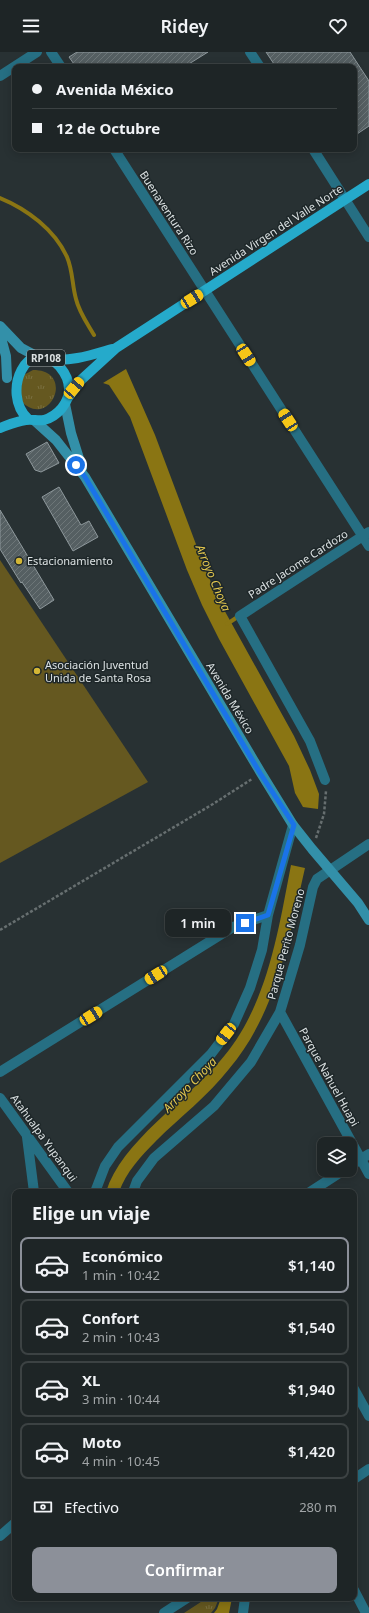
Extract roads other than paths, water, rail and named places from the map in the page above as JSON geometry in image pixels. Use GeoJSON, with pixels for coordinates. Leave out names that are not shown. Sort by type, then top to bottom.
{"type":"FeatureCollection","features":[{"type":"Feature","properties":{"kind":"main road","name":"Avenida Virgen del Valle Norte"},"geometry":{"type":"LineString","coordinates":[[66,401],[81,380],[116,348],[369,184]]}},
{"type":"Feature","properties":{"kind":"main road"},"geometry":{"type":"LineString","coordinates":[[0,326],[20,348],[43,358]]}},
{"type":"Feature","properties":{"kind":"main road"},"geometry":{"type":"LineString","coordinates":[[0,334],[6,356],[6,389],[12,408],[19,415],[32,420]]}},
{"type":"Feature","properties":{"kind":"main road","name":"Avenida Virgen del Valle Norte"},"geometry":{"type":"LineString","coordinates":[[43,358],[67,360],[116,348]]}},
{"type":"Feature","properties":{"kind":"main road","name":"RP108"},"geometry":{"type":"LineString","coordinates":[[0,428],[32,420],[44,420],[53,416],[60,411],[66,401],[69,389],[68,379],[57,364],[43,358],[28,358],[19,362],[12,369],[6,389]]}},
{"type":"Feature","properties":{"kind":"main road","name":"Avenida México"},"geometry":{"type":"LineString","coordinates":[[66,401],[71,433],[85,477]]}},
{"type":"Feature","properties":{"kind":"main road","name":"Avenida México"},"geometry":{"type":"LineString","coordinates":[[32,420],[56,440],[85,477],[260,773],[294,825],[329,870],[358,903],[369,920]]}},
{"type":"Feature","properties":{"kind":"street"},"geometry":{"type":"LineString","coordinates":[[18,64],[36,52]]}},
{"type":"Feature","properties":{"kind":"street"},"geometry":{"type":"LineString","coordinates":[[51,52],[59,64]]}},
{"type":"Feature","properties":{"kind":"street"},"geometry":{"type":"LineString","coordinates":[[250,52],[258,64]]}},
{"type":"Feature","properties":{"kind":"street"},"geometry":{"type":"LineString","coordinates":[[0,76],[12,68]]}},
{"type":"Feature","properties":{"kind":"street","name":"Buenaventura Rizo"},"geometry":{"type":"LineString","coordinates":[[116,152],[366,534],[369,546]]}},
{"type":"Feature","properties":{"kind":"street"},"geometry":{"type":"LineString","coordinates":[[314,152],[369,237]]}},
{"type":"Feature","properties":{"kind":"street","name":"Padre Jacome Cardozo"},"geometry":{"type":"LineString","coordinates":[[325,780],[320,763],[310,741],[240,616],[366,534]]}},
{"type":"Feature","properties":{"kind":"street"},"geometry":{"type":"LineString","coordinates":[[96,1189],[105,1166],[118,1147],[211,1054],[234,1024],[250,988],[262,950],[268,915],[294,825]]}},
{"type":"Feature","properties":{"kind":"street","name":"Parque Perito Moreno"},"geometry":{"type":"LineString","coordinates":[[134,1189],[137,1182],[154,1158],[214,1106],[251,1062],[280,1012],[300,945],[313,887],[317,879],[369,844]]}},
{"type":"Feature","properties":{"kind":"street"},"geometry":{"type":"LineString","coordinates":[[0,1072],[234,927],[268,915]]}},
{"type":"Feature","properties":{"kind":"street","name":"Parque Nahuel Huapi"},"geometry":{"type":"LineString","coordinates":[[280,1012],[365,1156],[369,1174]]}},
{"type":"Feature","properties":{"kind":"street","name":"Atahualpa Yupanqui"},"geometry":{"type":"LineString","coordinates":[[0,1098],[66,1189]]}},
{"type":"Feature","properties":{"kind":"street"},"geometry":{"type":"LineString","coordinates":[[26,1135],[34,1189]]}},
{"type":"Feature","properties":{"kind":"street"},"geometry":{"type":"LineString","coordinates":[[315,1189],[333,1177]]}},
{"type":"Feature","properties":{"kind":"street"},"geometry":{"type":"LineString","coordinates":[[357,1394],[369,1416]]}},
{"type":"Feature","properties":{"kind":"street"},"geometry":{"type":"LineString","coordinates":[[357,1478],[369,1470]]}},
{"type":"Feature","properties":{"kind":"street"},"geometry":{"type":"LineString","coordinates":[[0,1536],[12,1526]]}},
{"type":"Feature","properties":{"kind":"street"},"geometry":{"type":"LineString","coordinates":[[357,1596],[366,1613]]}},
{"type":"Feature","properties":{"kind":"street"},"geometry":{"type":"LineString","coordinates":[[164,1613],[182,1601]]}},
{"type":"Feature","properties":{"kind":"street"},"geometry":{"type":"LineString","coordinates":[[242,1613],[245,1601]]}},
{"type":"Feature","properties":{"kind":"waterway","name":"Arroyo Choya"},"geometry":{"type":"LineString","coordinates":[[0,198],[30,214],[48,229],[62,247],[69,262],[77,304],[94,335]]}},
{"type":"Feature","properties":{"kind":"waterway"},"geometry":{"type":"LineString","coordinates":[[227,624],[239,616]]}},
{"type":"Feature","properties":{"kind":"place","name":"Estacionamiento"},"geometry":{"type":"Point","coordinates":[19,561]}},
{"type":"Feature","properties":{"kind":"place","name":"Asociación Juventud Unida de Santa Rosa"},"geometry":{"type":"Point","coordinates":[37,671]}}]}
